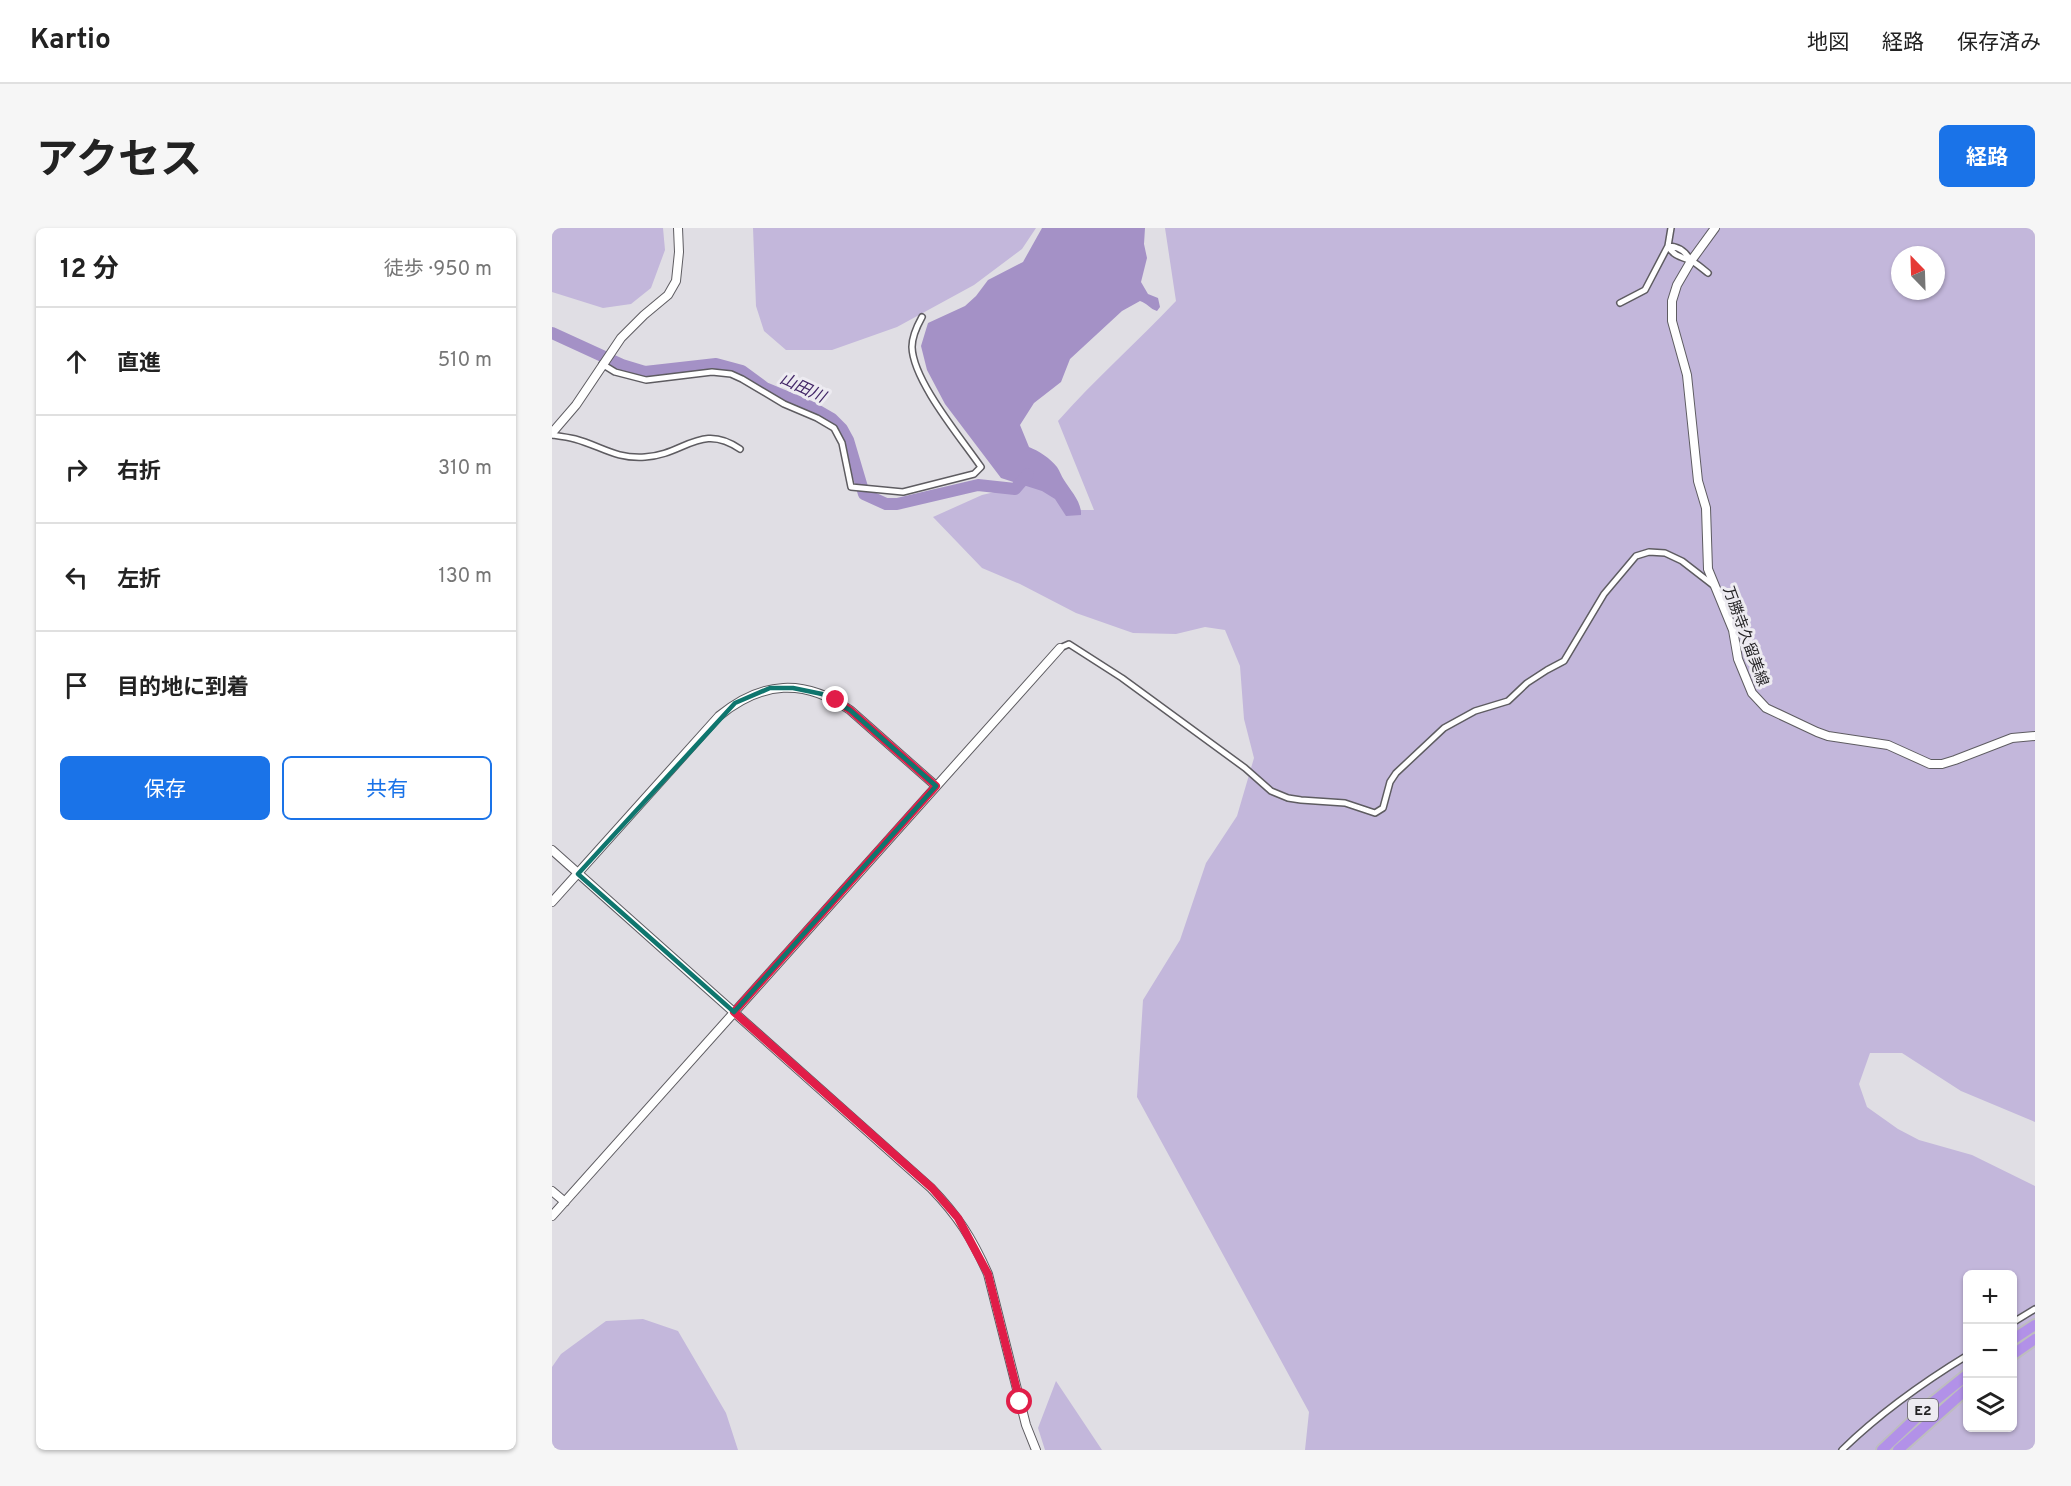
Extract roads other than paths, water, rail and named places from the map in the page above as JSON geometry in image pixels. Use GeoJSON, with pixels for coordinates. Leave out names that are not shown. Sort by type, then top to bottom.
{"type":"FeatureCollection","features":[{"type":"Feature","properties":{"kind":"highway"},"geometry":{"type":"LineString","coordinates":[[2017,1337],[2035,1325]]}},
{"type":"Feature","properties":{"kind":"highway"},"geometry":{"type":"LineString","coordinates":[[2017,1352],[2035,1340]]}},
{"type":"Feature","properties":{"kind":"highway","name":"E2"},"geometry":{"type":"LineString","coordinates":[[1882,1450],[1932,1403],[1963,1378]]}},
{"type":"Feature","properties":{"kind":"highway","name":"E2"},"geometry":{"type":"LineString","coordinates":[[1898,1450],[1963,1392]]}},
{"type":"Feature","properties":{"kind":"street"},"geometry":{"type":"LineString","coordinates":[[678,228],[679,252],[676,281],[669,295],[621,338],[576,405],[552,434],[574,439],[615,456],[644,457],[666,454],[701,438],[709,437],[722,439],[740,449]]}},
{"type":"Feature","properties":{"kind":"street"},"geometry":{"type":"LineString","coordinates":[[1620,303],[1645,290],[1668,246],[1671,228]]}},
{"type":"Feature","properties":{"kind":"street","name":"万勝寺久留美線"},"geometry":{"type":"LineString","coordinates":[[1715,228],[1677,285],[1671,311],[1687,375],[1698,480],[1706,508],[1708,569],[1733,630],[1738,659],[1752,693],[1758,701],[1776,713],[1828,736],[1888,746],[1930,764],[1942,764],[1955,760],[2012,738],[2035,736]]}},
{"type":"Feature","properties":{"kind":"street"},"geometry":{"type":"LineString","coordinates":[[1668,246],[1683,260],[1691,261],[1708,273]]}},
{"type":"Feature","properties":{"kind":"street"},"geometry":{"type":"LineString","coordinates":[[602,364],[615,372],[646,380],[712,372],[730,374],[783,404],[817,418],[834,428],[842,443],[851,487],[903,492],[974,474],[981,467],[935,401],[919,372],[912,348],[916,328],[922,317]]}},
{"type":"Feature","properties":{"kind":"street"},"geometry":{"type":"LineString","coordinates":[[552,1216],[1060,648],[1069,644],[1122,678],[1245,768],[1271,791],[1288,798],[1345,803],[1375,813],[1383,808],[1390,782],[1396,773],[1443,728],[1475,711],[1508,701],[1527,683],[1564,661],[1604,594],[1636,556],[1649,552],[1665,553],[1682,561],[1714,585]]}},
{"type":"Feature","properties":{"kind":"street"},"geometry":{"type":"LineString","coordinates":[[552,902],[718,716],[743,698],[770,688],[793,687],[836,700],[936,786]]}},
{"type":"Feature","properties":{"kind":"street"},"geometry":{"type":"LineString","coordinates":[[552,850],[932,1188],[958,1218],[988,1274],[1026,1425],[1036,1450]]}},
{"type":"Feature","properties":{"kind":"street"},"geometry":{"type":"LineString","coordinates":[[552,1191],[565,1202]]}},
{"type":"Feature","properties":{"kind":"street"},"geometry":{"type":"LineString","coordinates":[[2017,1320],[2035,1309]]}},
{"type":"Feature","properties":{"kind":"street"},"geometry":{"type":"LineString","coordinates":[[1842,1450],[1871,1422],[1918,1386],[1963,1358]]}},
{"type":"Feature","properties":{"kind":"waterway","name":"山田川"},"geometry":{"type":"LineString","coordinates":[[552,333],[622,365],[645,372],[716,364],[742,371],[765,388],[813,408],[832,419],[842,429],[848,440],[864,494],[886,504],[897,504],[978,485],[1015,489],[1028,474]]}}]}
